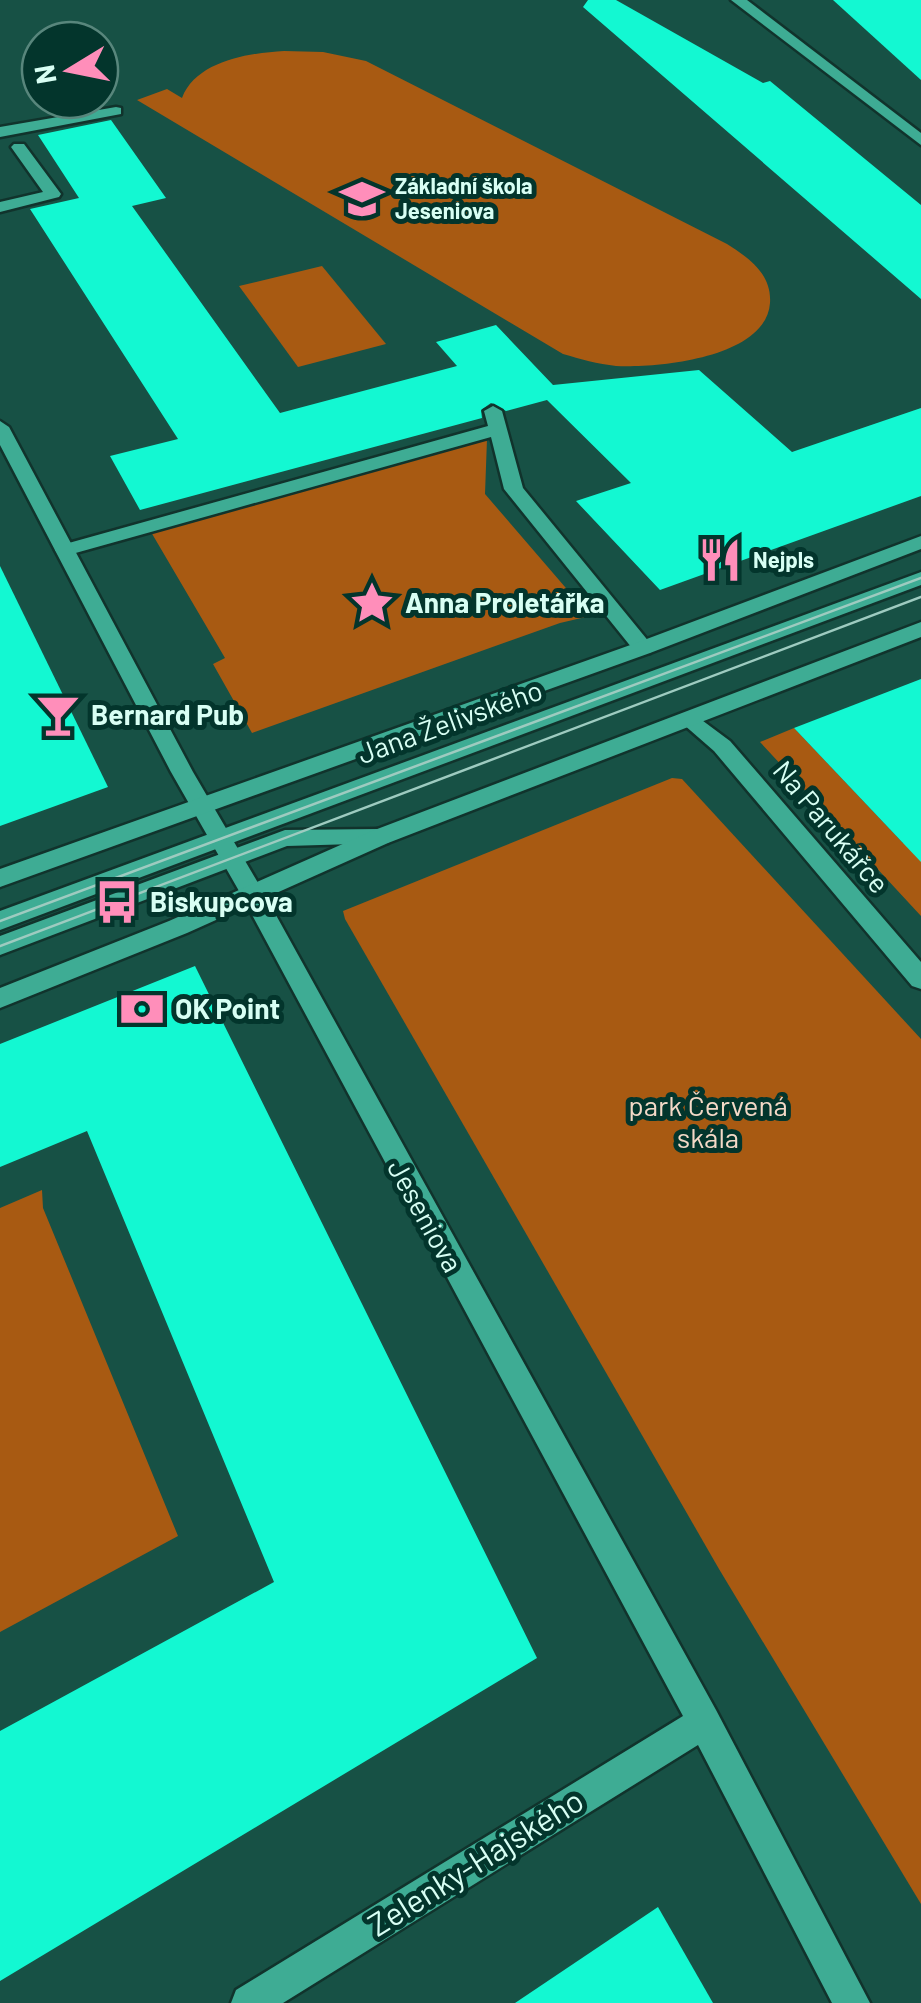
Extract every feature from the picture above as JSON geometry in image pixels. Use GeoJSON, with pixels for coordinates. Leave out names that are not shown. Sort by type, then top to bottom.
{"type":"FeatureCollection","features":[{"type":"Feature","properties":{"kind":"street"},"geometry":{"type":"LineString","coordinates":[[738,0],[921,140]]}},
{"type":"Feature","properties":{"kind":"street"},"geometry":{"type":"LineString","coordinates":[[0,132],[66,120]]}},
{"type":"Feature","properties":{"kind":"street"},"geometry":{"type":"LineString","coordinates":[[0,207],[53,194],[20,146]]}},
{"type":"Feature","properties":{"kind":"street"},"geometry":{"type":"LineString","coordinates":[[65,550],[495,420],[514,489],[643,648]]}},
{"type":"Feature","properties":{"kind":"street","name":"Jeseniova"},"geometry":{"type":"LineString","coordinates":[[0,427],[202,805],[704,1722],[852,2003]]}},
{"type":"Feature","properties":{"kind":"street","name":"Jana Želivského"},"geometry":{"type":"LineString","coordinates":[[0,878],[643,648],[921,542]]}},
{"type":"Feature","properties":{"kind":"street","name":"Jana Želivského"},"geometry":{"type":"LineString","coordinates":[[0,946],[226,848],[921,578]]}},
{"type":"Feature","properties":{"kind":"street","name":"Jana Želivského"},"geometry":{"type":"LineString","coordinates":[[0,998],[253,894],[380,836],[921,629]]}},
{"type":"Feature","properties":{"kind":"street","name":"Na Parukářce"},"geometry":{"type":"LineString","coordinates":[[691,719],[722,746],[921,979]]}},
{"type":"Feature","properties":{"kind":"street","name":"Jana Želivského"},"geometry":{"type":"LineString","coordinates":[[0,921],[226,848],[285,838],[380,836]]}},
{"type":"Feature","properties":{"kind":"street","name":"Zelenky-Hajského"},"geometry":{"type":"LineString","coordinates":[[249,2003],[704,1722]]}},
{"type":"Feature","properties":{"kind":"green space"},"geometry":{"type":"Polygon","coordinates":[[[284,51],[323,52],[366,61],[727,244],[763,275],[770,293],[764,322],[731,348],[657,365],[616,366],[563,354],[137,100],[167,89],[182,98],[189,85],[211,67],[240,57],[284,51]]]}},
{"type":"Feature","properties":{"kind":"green space"},"geometry":{"type":"Polygon","coordinates":[[[322,266],[386,344],[298,367],[239,286],[322,266]]]}},
{"type":"Feature","properties":{"kind":"green space"},"geometry":{"type":"Polygon","coordinates":[[[487,439],[485,494],[590,616],[560,623],[252,733],[213,664],[225,658],[151,532],[487,439]]]}},
{"type":"Feature","properties":{"kind":"green space"},"geometry":{"type":"Polygon","coordinates":[[[794,728],[903,843],[917,837],[921,841],[921,916],[760,742],[794,728]]]}},
{"type":"Feature","properties":{"kind":"green space","name":"park Červená skála"},"geometry":{"type":"Polygon","coordinates":[[[672,778],[682,779],[921,1039],[921,1904],[719,1569],[343,911],[672,778]]]}},
{"type":"Feature","properties":{"kind":"green space"},"geometry":{"type":"Polygon","coordinates":[[[42,1190],[43,1208],[178,1536],[0,1632],[0,1208],[42,1190]]]}},
{"type":"Feature","properties":{"kind":"building"},"geometry":{"type":"Polygon","coordinates":[[[588,0],[616,0],[763,83],[770,81],[921,205],[921,299],[583,7],[588,0]]]}},
{"type":"Feature","properties":{"kind":"building"},"geometry":{"type":"Polygon","coordinates":[[[833,0],[921,0],[921,80],[833,0]]]}},
{"type":"Feature","properties":{"kind":"building"},"geometry":{"type":"Polygon","coordinates":[[[111,120],[166,198],[132,206],[280,413],[457,366],[436,342],[496,325],[553,385],[699,370],[792,452],[921,408],[921,496],[660,590],[576,501],[631,483],[547,400],[506,411],[491,403],[481,410],[482,418],[140,510],[110,456],[178,439],[30,209],[79,198],[38,135],[111,120]]]}},
{"type":"Feature","properties":{"kind":"building"},"geometry":{"type":"Polygon","coordinates":[[[0,566],[108,787],[0,826],[0,566]]]}},
{"type":"Feature","properties":{"kind":"building"},"geometry":{"type":"Polygon","coordinates":[[[921,679],[921,862],[794,728],[921,679]]]}},
{"type":"Feature","properties":{"kind":"building"},"geometry":{"type":"Polygon","coordinates":[[[195,966],[537,1658],[0,1981],[0,1731],[274,1582],[87,1131],[0,1167],[0,1044],[195,966]]]}},
{"type":"Feature","properties":{"kind":"building"},"geometry":{"type":"Polygon","coordinates":[[[658,1907],[713,2003],[515,2003],[658,1907]]]}},
{"type":"Feature","properties":{"kind":"tram line"},"geometry":{"type":"LineString","coordinates":[[0,921],[921,578]]}},
{"type":"Feature","properties":{"kind":"tram line"},"geometry":{"type":"LineString","coordinates":[[0,946],[921,597]]}},
{"type":"Feature","properties":{"kind":"place","name":"Základní škola Jeseniova"},"geometry":{"type":"Point","coordinates":[362,199]}},
{"type":"Feature","properties":{"kind":"place","name":"Nejpls"},"geometry":{"type":"Point","coordinates":[720,560]}},
{"type":"Feature","properties":{"kind":"place","name":"Anna Proletářka"},"geometry":{"type":"Point","coordinates":[372,603]}},
{"type":"Feature","properties":{"kind":"place","name":"Bernard Pub"},"geometry":{"type":"Point","coordinates":[58,715]}},
{"type":"Feature","properties":{"kind":"place","name":"Biskupcova"},"geometry":{"type":"Point","coordinates":[117,902]}},
{"type":"Feature","properties":{"kind":"place","name":"OK Point"},"geometry":{"type":"Point","coordinates":[142,1009]}}]}
